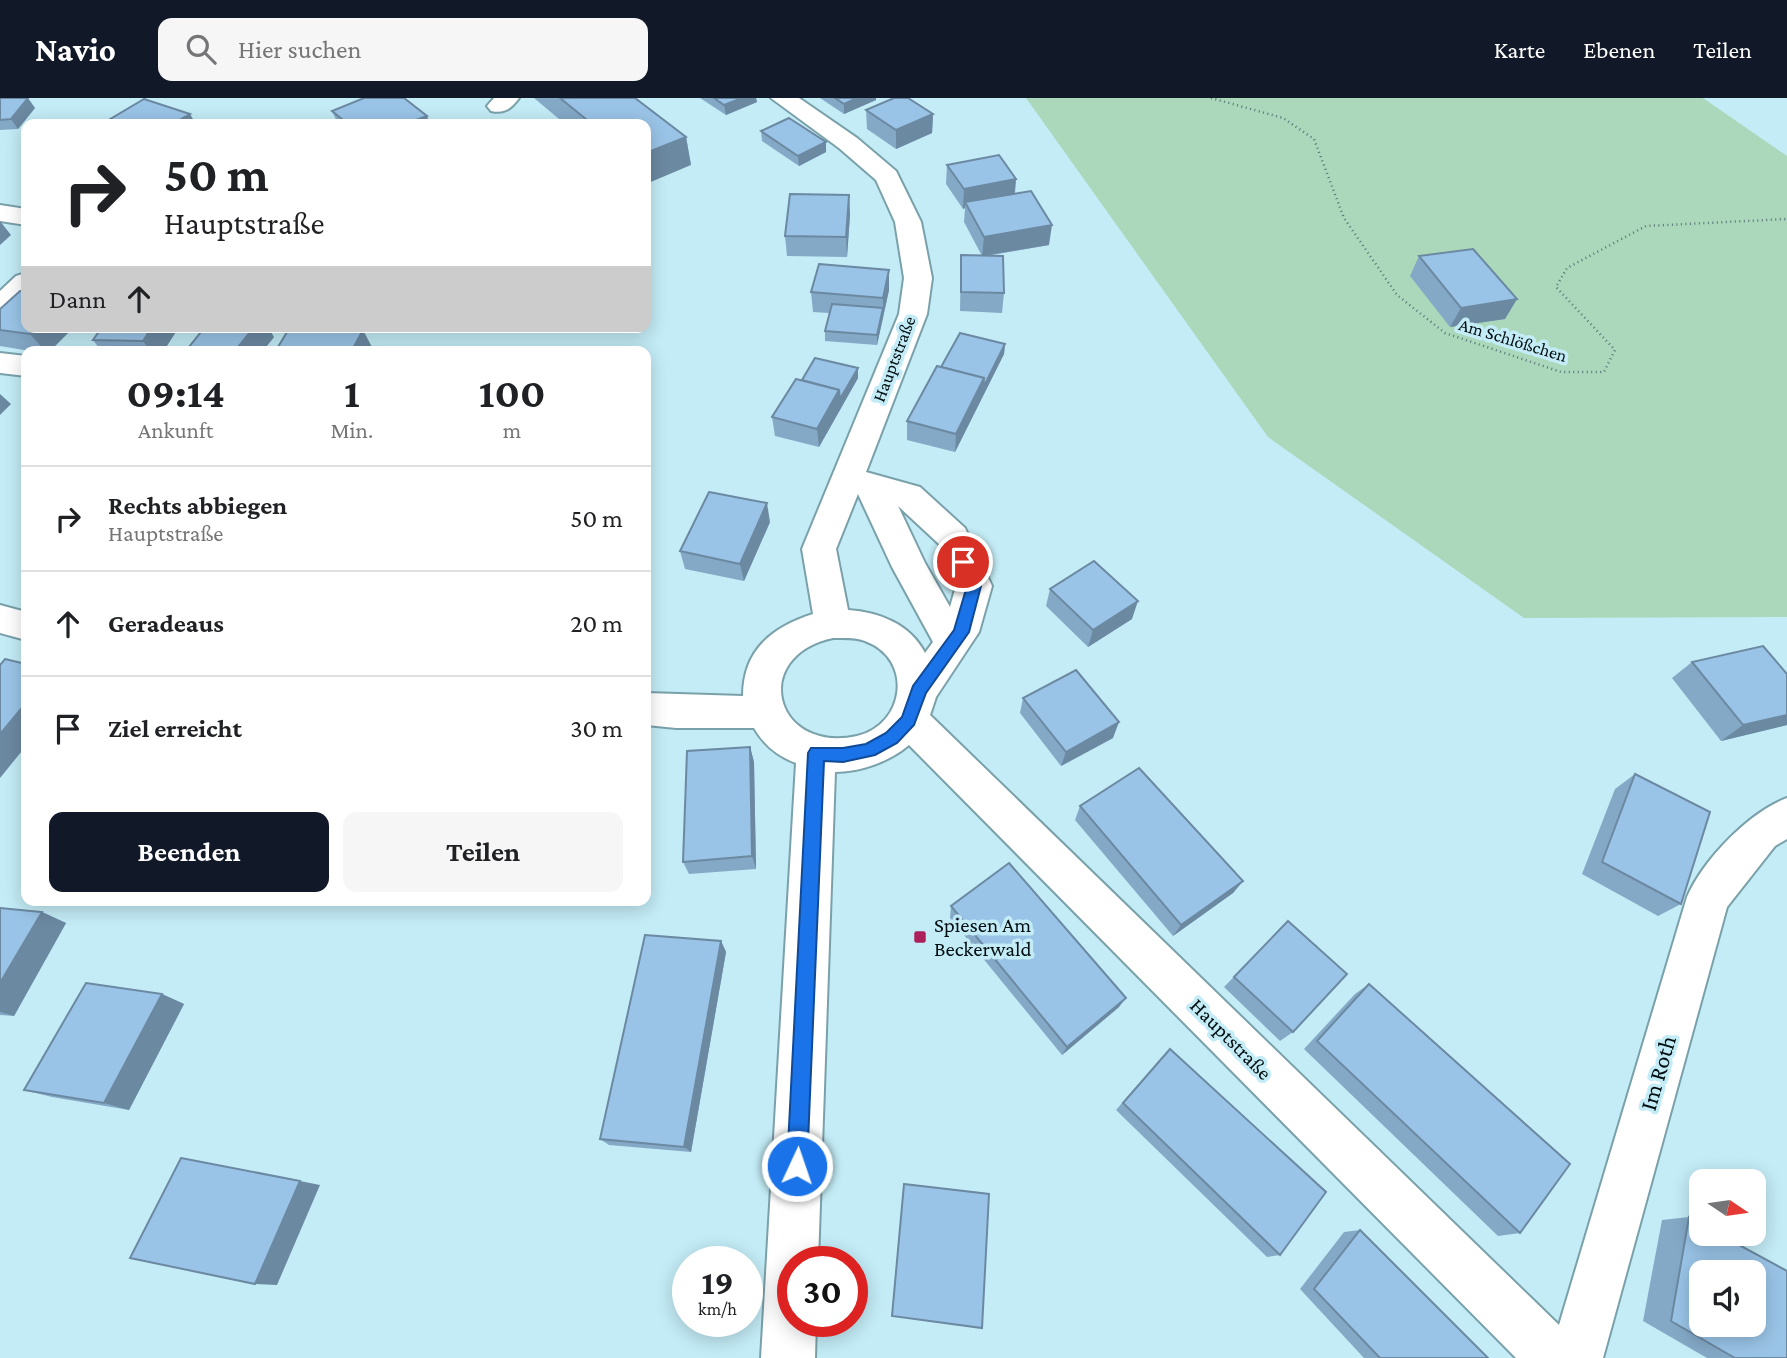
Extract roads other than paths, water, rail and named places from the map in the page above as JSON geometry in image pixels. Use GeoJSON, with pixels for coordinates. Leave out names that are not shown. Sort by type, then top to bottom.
{"type":"FeatureCollection","features":[{"type":"Feature","properties":{"kind":"street","name":"Hauptstraße"},"geometry":{"type":"LineString","coordinates":[[783,98],[848,143],[887,176],[908,222],[918,278],[913,314],[860,482],[819,549],[833,624]]}},
{"type":"Feature","properties":{"kind":"street"},"geometry":{"type":"LineString","coordinates":[[0,213],[21,216]]}},
{"type":"Feature","properties":{"kind":"street"},"geometry":{"type":"LineString","coordinates":[[0,306],[21,287]]}},
{"type":"Feature","properties":{"kind":"street"},"geometry":{"type":"LineString","coordinates":[[0,363],[21,365]]}},
{"type":"Feature","properties":{"kind":"street"},"geometry":{"type":"LineString","coordinates":[[860,482],[953,644]]}},
{"type":"Feature","properties":{"kind":"street"},"geometry":{"type":"LineString","coordinates":[[651,710],[765,712],[776,730],[794,744],[816,753],[843,755],[869,750],[892,738],[961,632],[974,586],[953,537],[908,496],[860,482]]}},
{"type":"Feature","properties":{"kind":"street"},"geometry":{"type":"LineString","coordinates":[[0,619],[21,625]]}},
{"type":"Feature","properties":{"kind":"street","name":"Hauptstraße"},"geometry":{"type":"LineString","coordinates":[[765,712],[761,692],[764,672],[775,654],[790,639],[810,629],[833,624],[855,624],[876,630],[894,640],[912,663],[914,705],[1554,1358]]}},
{"type":"Feature","properties":{"kind":"street"},"geometry":{"type":"LineString","coordinates":[[788,1358],[816,753]]}},
{"type":"Feature","properties":{"kind":"street","name":"Im Roth"},"geometry":{"type":"LineString","coordinates":[[1576,1358],[1708,897],[1760,833],[1787,816]]}},
{"type":"Feature","properties":{"kind":"place","name":"Spiesen Am Beckerwald"},"geometry":{"type":"Point","coordinates":[920,937]}}]}
